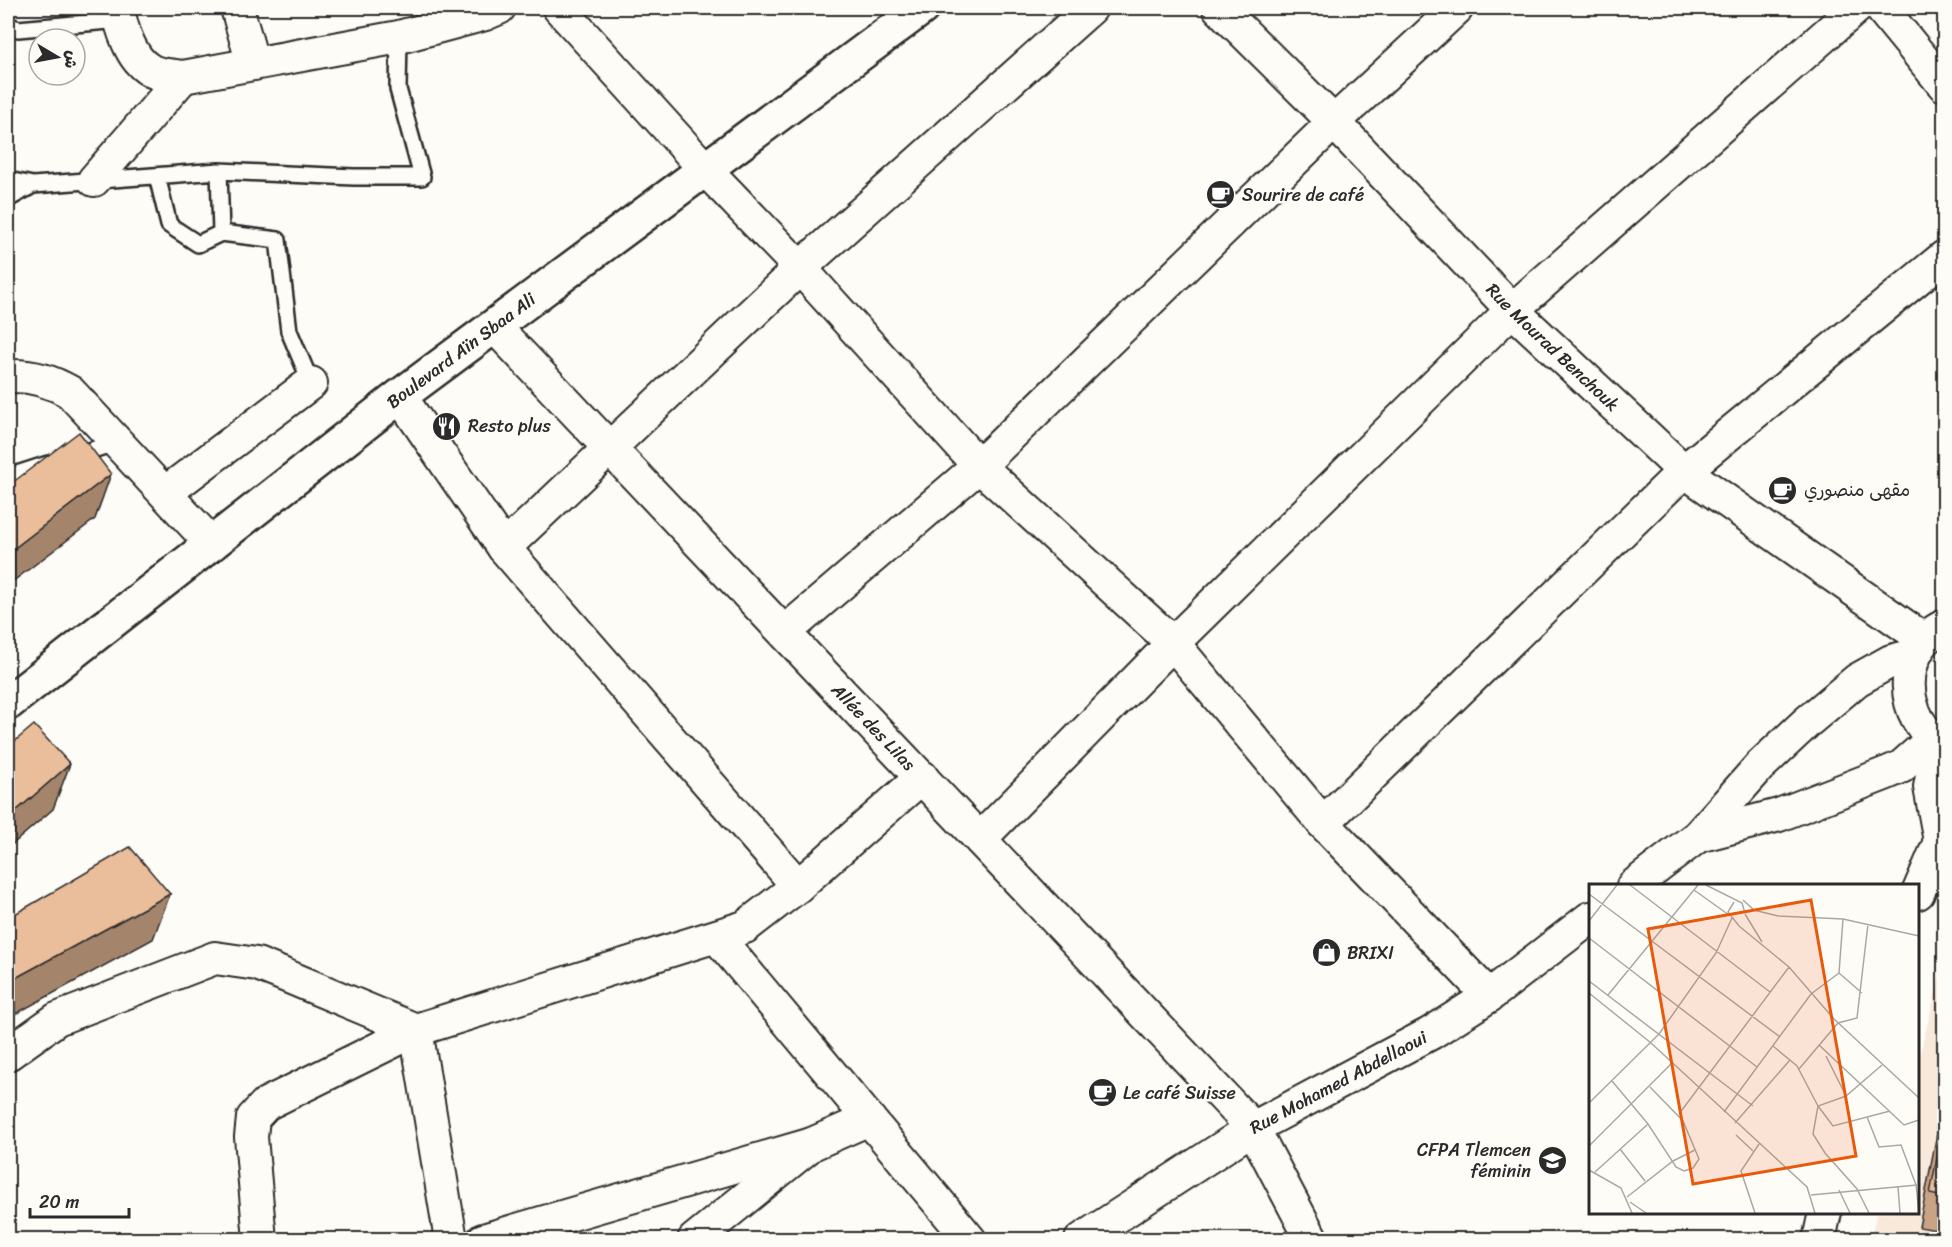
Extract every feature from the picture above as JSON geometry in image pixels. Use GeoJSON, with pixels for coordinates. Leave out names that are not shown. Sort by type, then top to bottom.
{"type":"FeatureCollection","features":[{"type":"Feature","properties":{"kind":"main road","name":"Boulevard Aïn Sbaa Ali"},"geometry":{"type":"LineString","coordinates":[[8,703],[400,396],[922,8]]}},
{"type":"Feature","properties":{"kind":"street"},"geometry":{"type":"LineString","coordinates":[[237,8],[253,64]]}},
{"type":"Feature","properties":{"kind":"street"},"geometry":{"type":"LineString","coordinates":[[119,14],[133,52],[150,70],[183,77],[399,37],[485,14],[499,8]]}},
{"type":"Feature","properties":{"kind":"street"},"geometry":{"type":"LineString","coordinates":[[559,8],[704,168],[800,268],[979,466],[1173,643],[1323,823],[1489,996]]}},
{"type":"Feature","properties":{"kind":"street"},"geometry":{"type":"LineString","coordinates":[[504,548],[800,268],[1091,8]]}},
{"type":"Feature","properties":{"kind":"street","name":"Rue Mourad Benchouk"},"geometry":{"type":"LineString","coordinates":[[1219,8],[1334,122],[1512,310],[1684,471],[1928,640]]}},
{"type":"Feature","properties":{"kind":"street"},"geometry":{"type":"LineString","coordinates":[[785,632],[979,466],[1334,122],[1457,8]]}},
{"type":"Feature","properties":{"kind":"street"},"geometry":{"type":"LineString","coordinates":[[980,839],[1173,643],[1512,310],[1857,8]]}},
{"type":"Feature","properties":{"kind":"street"},"geometry":{"type":"LineString","coordinates":[[1881,8],[1944,85]]}},
{"type":"Feature","properties":{"kind":"street"},"geometry":{"type":"LineString","coordinates":[[94,180],[183,77]]}},
{"type":"Feature","properties":{"kind":"street"},"geometry":{"type":"LineString","coordinates":[[1323,823],[1684,471],[1944,257]]}},
{"type":"Feature","properties":{"kind":"street","name":"Allée des Lilas"},"geometry":{"type":"LineString","coordinates":[[494,326],[1253,1128],[1312,1239]]}},
{"type":"Feature","properties":{"kind":"street"},"geometry":{"type":"LineString","coordinates":[[8,376],[23,375],[39,378],[70,392],[212,544]]}},
{"type":"Feature","properties":{"kind":"street"},"geometry":{"type":"LineString","coordinates":[[165,493],[311,383]]}},
{"type":"Feature","properties":{"kind":"street"},"geometry":{"type":"LineString","coordinates":[[400,396],[504,548],[798,886]]}},
{"type":"Feature","properties":{"kind":"street"},"geometry":{"type":"LineString","coordinates":[[1928,640],[1909,673],[1908,691],[1912,709],[1921,726],[1940,743]]}},
{"type":"Feature","properties":{"kind":"street"},"geometry":{"type":"LineString","coordinates":[[1634,884],[1698,836],[1760,766],[1857,680],[1928,640]]}},
{"type":"Feature","properties":{"kind":"street"},"geometry":{"type":"LineString","coordinates":[[1698,836],[1779,815],[1894,770],[1940,743]]}},
{"type":"Feature","properties":{"kind":"street"},"geometry":{"type":"LineString","coordinates":[[1919,889],[1942,837],[1930,787],[1940,743]]}},
{"type":"Feature","properties":{"kind":"street"},"geometry":{"type":"LineString","coordinates":[[260,1239],[251,1137],[253,1118],[266,1104],[416,1030],[745,927],[798,886],[922,777]]}},
{"type":"Feature","properties":{"kind":"street","name":"Rue Mohamed Abdellaoui"},"geometry":{"type":"LineString","coordinates":[[1082,1239],[1253,1128],[1431,1033],[1489,996],[1589,919]]}},
{"type":"Feature","properties":{"kind":"street"},"geometry":{"type":"LineString","coordinates":[[717,937],[970,1239]]}},
{"type":"Feature","properties":{"kind":"street"},"geometry":{"type":"LineString","coordinates":[[8,1054],[57,1019],[215,958],[257,964],[416,1030]]}},
{"type":"Feature","properties":{"kind":"street"},"geometry":{"type":"LineString","coordinates":[[416,1030],[451,1239]]}},
{"type":"Feature","properties":{"kind":"street"},"geometry":{"type":"LineString","coordinates":[[483,1239],[812,1144],[869,1119]]}},
{"type":"Feature","properties":{"kind":"street"},"geometry":{"type":"LineString","coordinates":[[694,1239],[812,1144]]}},
{"type":"Feature","properties":{"kind":"street"},"geometry":{"type":"LineString","coordinates":[[1819,1239],[1825,1214]]}},
{"type":"Feature","properties":{"kind":"lane"},"geometry":{"type":"LineString","coordinates":[[8,25],[18,29],[119,14]]}},
{"type":"Feature","properties":{"kind":"lane"},"geometry":{"type":"LineString","coordinates":[[8,180],[33,185],[219,171],[354,177],[422,177],[398,89],[399,37]]}},
{"type":"Feature","properties":{"kind":"lane"},"geometry":{"type":"LineString","coordinates":[[219,171],[220,233]]}},
{"type":"Feature","properties":{"kind":"lane"},"geometry":{"type":"LineString","coordinates":[[157,176],[169,225],[198,244],[220,233],[278,240],[289,331],[311,383]]}},
{"type":"Feature","properties":{"kind":"lane"},"geometry":{"type":"LineString","coordinates":[[8,199],[33,185]]}},
{"type":"Feature","properties":{"kind":"lane"},"geometry":{"type":"LineString","coordinates":[[8,477],[117,442]]}},
{"type":"Feature","properties":{"kind":"shaded area"},"geometry":{"type":"Polygon","coordinates":[[[1944,960],[1944,1239],[1870,1240],[1877,1214],[1919,1214],[1919,1057],[1944,960]]]}},
{"type":"Feature","properties":{"kind":"building"},"geometry":{"type":"Polygon","coordinates":[[[79,432],[111,474],[8,553],[8,486],[79,432]]]}},
{"type":"Feature","properties":{"kind":"building"},"geometry":{"type":"Polygon","coordinates":[[[34,725],[70,764],[8,818],[8,747],[34,725]]]}},
{"type":"Feature","properties":{"kind":"building"},"geometry":{"type":"Polygon","coordinates":[[[130,847],[170,894],[8,982],[8,918],[130,847]]]}},
{"type":"Feature","properties":{"kind":"building"},"geometry":{"type":"Polygon","coordinates":[[[1944,1121],[1944,1197],[1930,1194],[1944,1121]]]}},
{"type":"Feature","properties":{"kind":"building"},"geometry":{"type":"Polygon","coordinates":[[[1944,1220],[1944,1239],[1941,1239],[1944,1220]]]}},
{"type":"Feature","properties":{"kind":"place","name":"Sourire de café"},"geometry":{"type":"Point","coordinates":[1221,195]}},
{"type":"Feature","properties":{"kind":"place","name":"Resto plus"},"geometry":{"type":"Point","coordinates":[447,426]}},
{"type":"Feature","properties":{"kind":"place","name":"مقهى منصوري"},"geometry":{"type":"Point","coordinates":[1783,490]}},
{"type":"Feature","properties":{"kind":"place","name":"BRIXI"},"geometry":{"type":"Point","coordinates":[1326,953]}},
{"type":"Feature","properties":{"kind":"place","name":"Le café Suisse"},"geometry":{"type":"Point","coordinates":[1102,1093]}},
{"type":"Feature","properties":{"kind":"place","name":"CFPA Tlemcen féminin"},"geometry":{"type":"Point","coordinates":[1552,1160]}}]}
